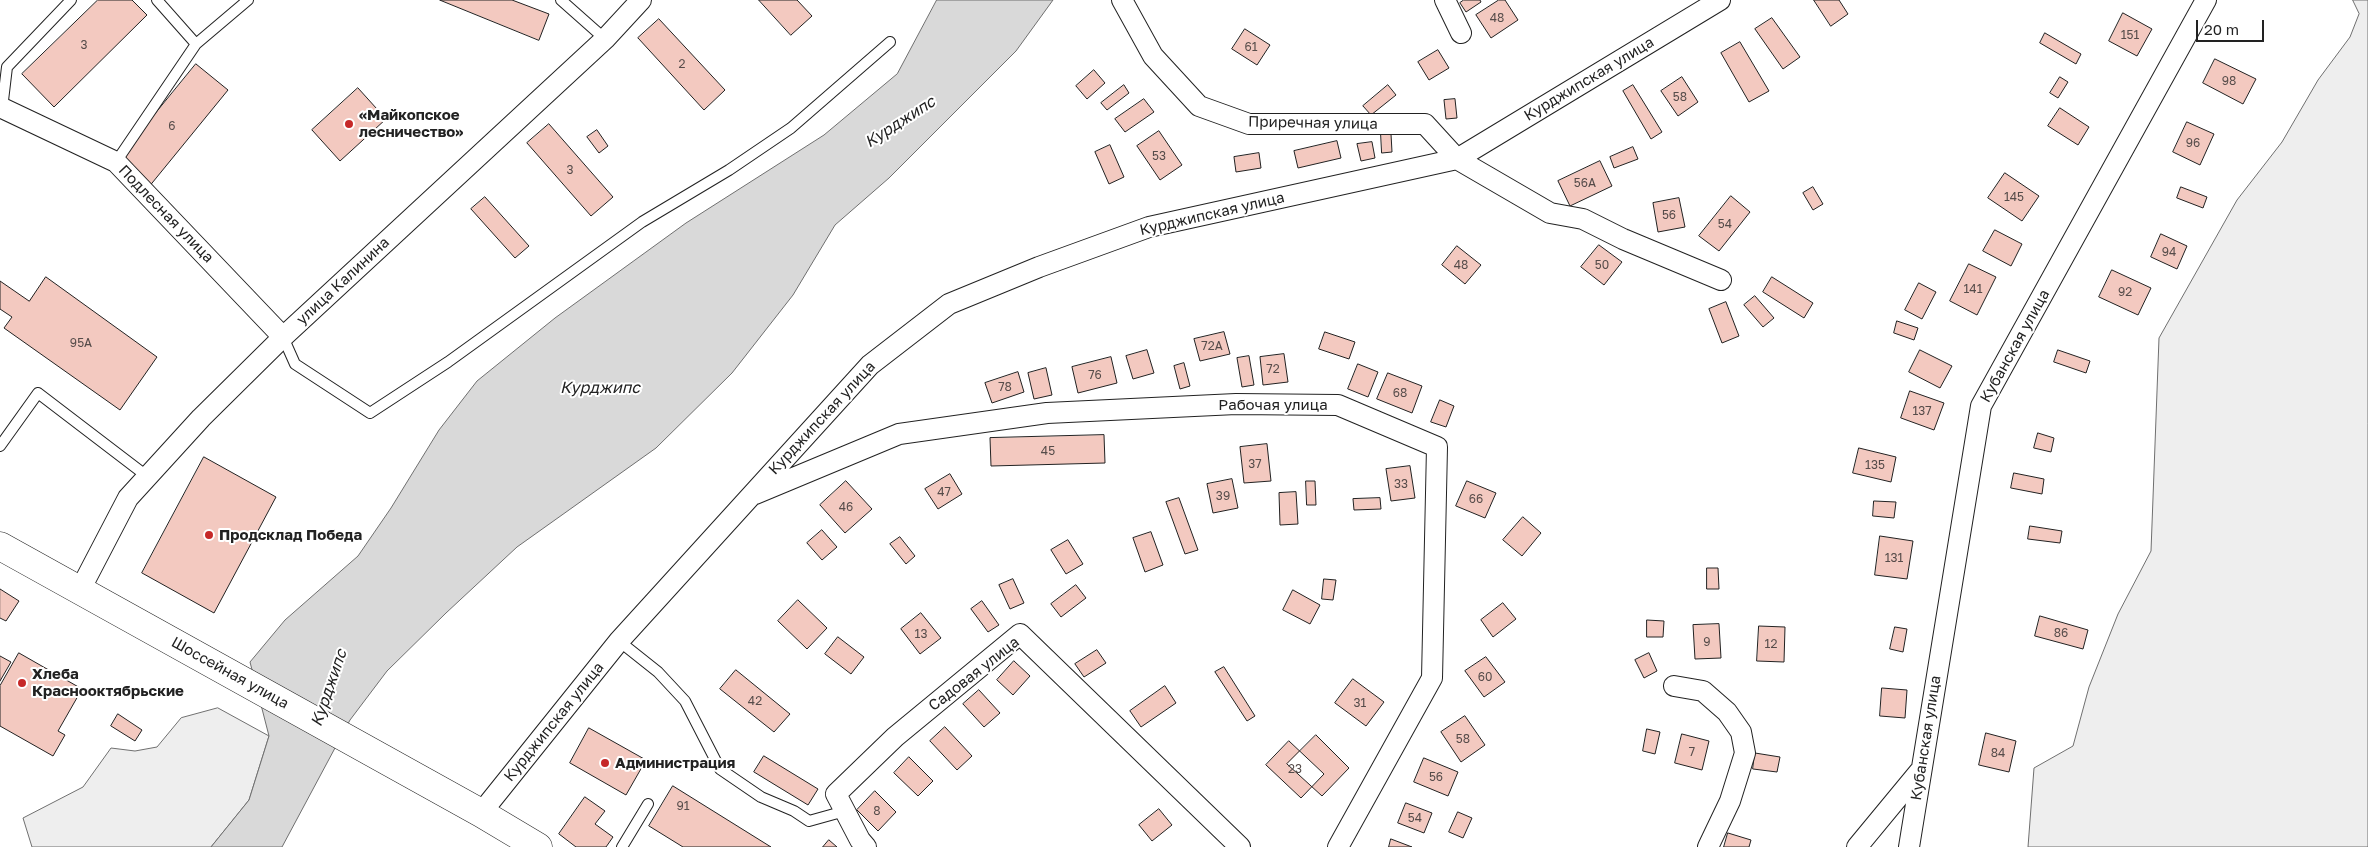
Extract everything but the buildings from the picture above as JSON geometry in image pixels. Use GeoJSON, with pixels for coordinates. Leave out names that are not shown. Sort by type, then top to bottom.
{"type":"FeatureCollection","features":[{"type":"Feature","properties":{"kind":"main road","name":"Шоссейная улица"},"geometry":{"type":"LineString","coordinates":[[0,546],[481,812],[538,847]]}},
{"type":"Feature","properties":{"kind":"street","name":"улица Калинина"},"geometry":{"type":"LineString","coordinates":[[80,590],[128,498],[201,418],[283,337],[605,39],[641,0]]}},
{"type":"Feature","properties":{"kind":"street","name":"Приречная улица"},"geometry":{"type":"LineString","coordinates":[[1122,0],[1154,56],[1199,106],[1249,124],[1425,124],[1457,159]]}},
{"type":"Feature","properties":{"kind":"street"},"geometry":{"type":"LineString","coordinates":[[1445,0],[1461,33]]}},
{"type":"Feature","properties":{"kind":"street","name":"Курджипская улица"},"geometry":{"type":"LineString","coordinates":[[481,812],[619,641],[870,365],[949,304],[1039,267],[1149,227],[1457,159],[1720,0]]}},
{"type":"Feature","properties":{"kind":"street","name":"Кубанская улица"},"geometry":{"type":"LineString","coordinates":[[1909,847],[1981,406],[2206,0]]}},
{"type":"Feature","properties":{"kind":"street","name":"Подлесная улица"},"geometry":{"type":"LineString","coordinates":[[1,109],[116,162],[283,337]]}},
{"type":"Feature","properties":{"kind":"street"},"geometry":{"type":"LineString","coordinates":[[1457,159],[1550,213],[1583,219],[1623,240],[1721,280]]}},
{"type":"Feature","properties":{"kind":"street","name":"Рабочая улица"},"geometry":{"type":"LineString","coordinates":[[750,496],[899,434],[1047,413],[1236,404],[1338,405],[1436,447],[1432,678],[1338,847]]}},
{"type":"Feature","properties":{"kind":"street","name":"Садовая улица"},"geometry":{"type":"LineString","coordinates":[[866,847],[836,794],[894,737],[1020,634],[1240,847]]}},
{"type":"Feature","properties":{"kind":"street"},"geometry":{"type":"LineString","coordinates":[[1674,686],[1703,691],[1727,712],[1741,732],[1745,753],[1730,801],[1708,847]]}},
{"type":"Feature","properties":{"kind":"street"},"geometry":{"type":"LineString","coordinates":[[1857,847],[1920,771]]}},
{"type":"Feature","properties":{"kind":"lane"},"geometry":{"type":"LineString","coordinates":[[1,109],[7,67],[71,0]]}},
{"type":"Feature","properties":{"kind":"lane"},"geometry":{"type":"LineString","coordinates":[[157,0],[196,44]]}},
{"type":"Feature","properties":{"kind":"lane"},"geometry":{"type":"LineString","coordinates":[[116,162],[196,44],[248,0]]}},
{"type":"Feature","properties":{"kind":"lane"},"geometry":{"type":"LineString","coordinates":[[561,0],[605,39]]}},
{"type":"Feature","properties":{"kind":"lane"},"geometry":{"type":"LineString","coordinates":[[283,337],[295,364],[370,413],[448,362],[642,222],[729,170],[791,128],[890,42]]}},
{"type":"Feature","properties":{"kind":"lane"},"geometry":{"type":"LineString","coordinates":[[0,446],[38,393],[148,477]]}},
{"type":"Feature","properties":{"kind":"lane"},"geometry":{"type":"LineString","coordinates":[[619,641],[658,672],[685,701],[720,769],[761,797],[794,811],[809,821],[845,810]]}},
{"type":"Feature","properties":{"kind":"lane"},"geometry":{"type":"LineString","coordinates":[[622,847],[648,804]]}},
{"type":"Feature","properties":{"kind":"shaded area"},"geometry":{"type":"Polygon","coordinates":[[[2353,0],[2368,0],[2368,847],[2028,847],[2034,768],[2073,746],[2089,687],[2118,614],[2151,551],[2159,338],[2237,200],[2282,142],[2318,80],[2350,37],[2359,14],[2353,0]]]}},
{"type":"Feature","properties":{"kind":"shaded area"},"geometry":{"type":"Polygon","coordinates":[[[218,708],[269,736],[249,800],[211,847],[32,847],[23,818],[83,787],[111,748],[135,751],[157,747],[181,718],[218,708]]]}},
{"type":"Feature","properties":{"kind":"water","name":"Курджипс"},"geometry":{"type":"Polygon","coordinates":[[[937,0],[1053,0],[1016,51],[889,178],[835,225],[793,295],[732,373],[656,448],[517,547],[387,671],[350,720],[282,847],[211,847],[249,800],[269,736],[250,662],[285,620],[358,556],[391,508],[439,430],[477,381],[555,318],[686,223],[824,135],[897,74],[937,0]]]}},
{"type":"Feature","properties":{"kind":"place","name":"«Майкопское лесничество»"},"geometry":{"type":"Point","coordinates":[349,124]}},
{"type":"Feature","properties":{"kind":"place","name":"Продсклад Победа"},"geometry":{"type":"Point","coordinates":[209,535]}},
{"type":"Feature","properties":{"kind":"place","name":"Хлеба Краснооктябрьские"},"geometry":{"type":"Point","coordinates":[22,683]}},
{"type":"Feature","properties":{"kind":"place","name":"Администрация"},"geometry":{"type":"Point","coordinates":[605,763]}}]}
